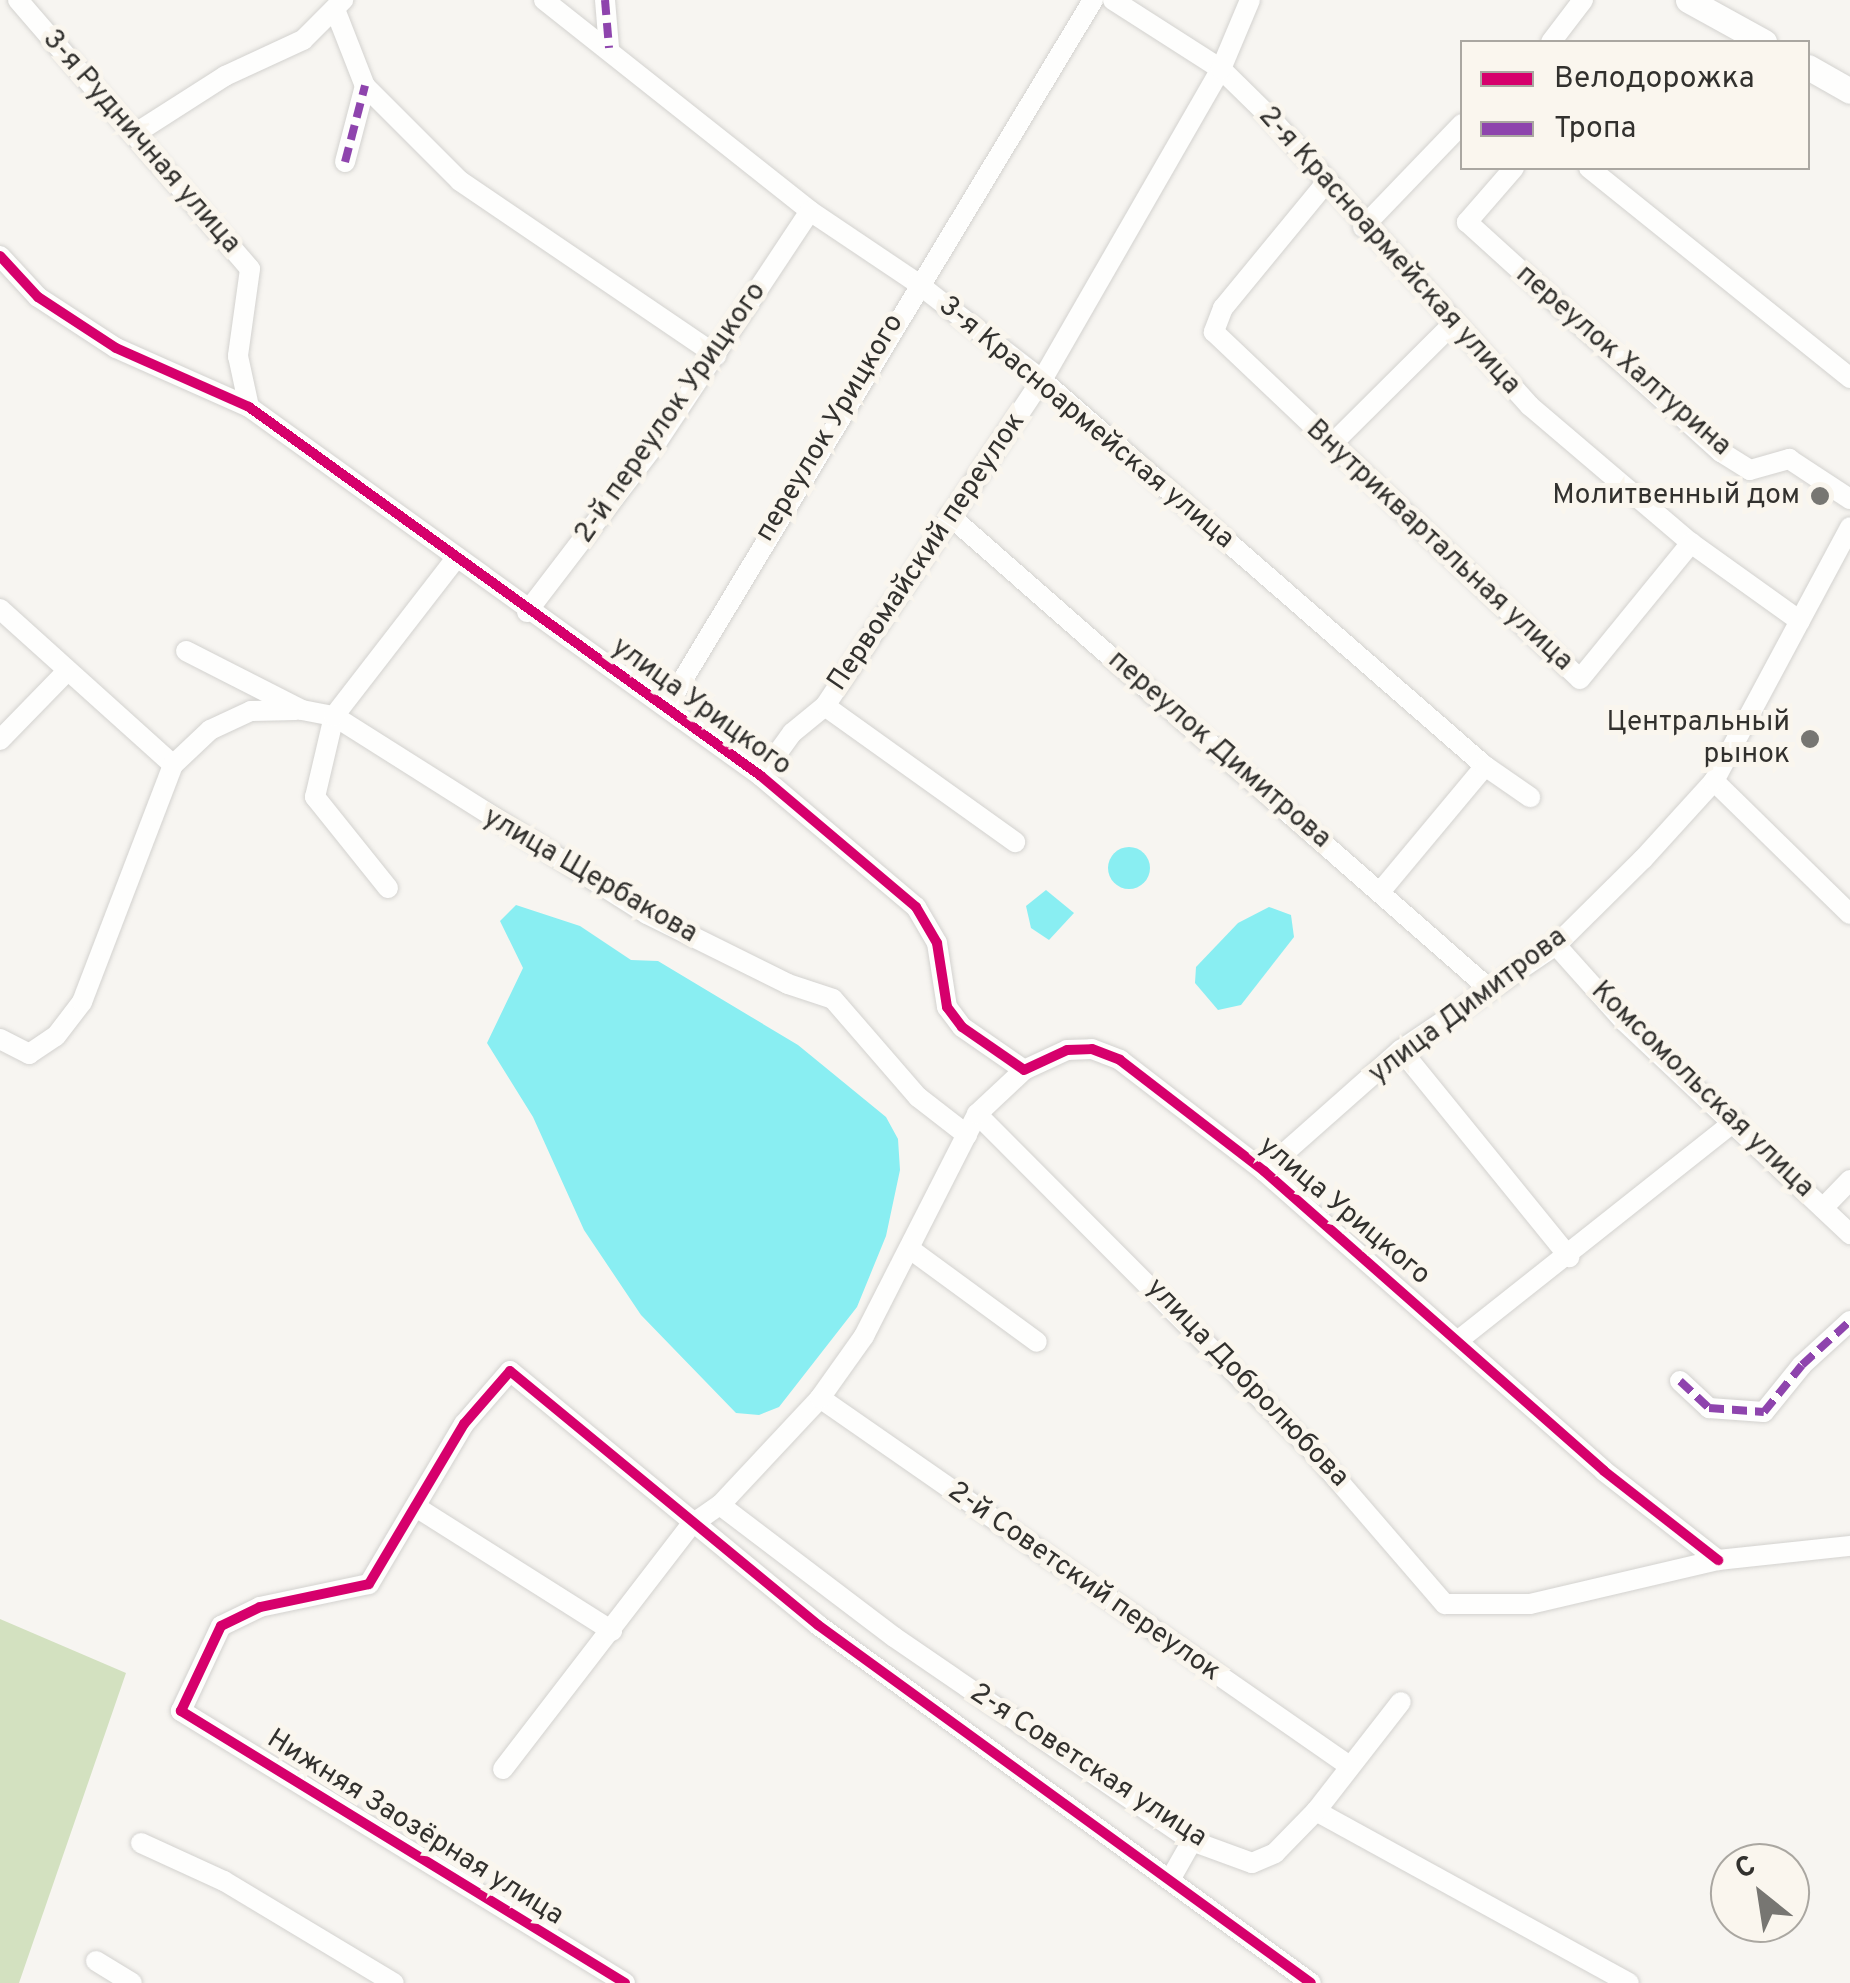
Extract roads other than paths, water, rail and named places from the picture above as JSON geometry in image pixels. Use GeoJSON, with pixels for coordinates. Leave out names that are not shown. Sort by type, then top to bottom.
{"type":"FeatureCollection","features":[{"type":"Feature","properties":{"kind":"main road"},"geometry":{"type":"LineString","coordinates":[[1688,0],[1760,40]]}},
{"type":"Feature","properties":{"kind":"main road"},"geometry":{"type":"LineString","coordinates":[[1810,68],[1850,91]]}},
{"type":"Feature","properties":{"kind":"street","name":"3-я Рудничная улица"},"geometry":{"type":"LineString","coordinates":[[18,0],[250,268],[238,356],[249,407]]}},
{"type":"Feature","properties":{"kind":"street","name":"3-я Красноармейская улица"},"geometry":{"type":"LineString","coordinates":[[544,0],[810,211],[918,283],[1042,380],[1485,766],[1530,796]]}},
{"type":"Feature","properties":{"kind":"street"},"geometry":{"type":"LineString","coordinates":[[606,0],[609,48]]}},
{"type":"Feature","properties":{"kind":"street","name":"переулок Урицкого"},"geometry":{"type":"LineString","coordinates":[[666,706],[918,283],[1094,0]]}},
{"type":"Feature","properties":{"kind":"street","name":"2-я Красноармейская улица"},"geometry":{"type":"LineString","coordinates":[[1113,0],[1220,69],[1452,326],[1530,406],[1691,543],[1800,621]]}},
{"type":"Feature","properties":{"kind":"street","name":"Первомайский переулок"},"geometry":{"type":"LineString","coordinates":[[761,776],[792,733],[825,706],[1042,380],[1220,69],[1250,0]]}},
{"type":"Feature","properties":{"kind":"street"},"geometry":{"type":"LineString","coordinates":[[1553,40],[1583,0]]}},
{"type":"Feature","properties":{"kind":"street"},"geometry":{"type":"LineString","coordinates":[[136,133],[225,76],[303,40],[339,6],[365,86],[460,181],[716,355]]}},
{"type":"Feature","properties":{"kind":"street"},"geometry":{"type":"LineString","coordinates":[[344,162],[365,86]]}},
{"type":"Feature","properties":{"kind":"street"},"geometry":{"type":"LineString","coordinates":[[1363,227],[1460,126]]}},
{"type":"Feature","properties":{"kind":"street","name":"переулок Халтурина"},"geometry":{"type":"LineString","coordinates":[[1512,170],[1466,222],[1721,452],[1750,470],[1789,459],[1850,499]]}},
{"type":"Feature","properties":{"kind":"street"},"geometry":{"type":"LineString","coordinates":[[1591,170],[1850,378]]}},
{"type":"Feature","properties":{"kind":"street","name":"Внутриквартальная улица"},"geometry":{"type":"LineString","coordinates":[[1325,184],[1222,308],[1214,332],[1580,679],[1691,543]]}},
{"type":"Feature","properties":{"kind":"street","name":"2-й переулок Урицкого"},"geometry":{"type":"LineString","coordinates":[[528,612],[716,355],[810,211]]}},
{"type":"Feature","properties":{"kind":"street","name":"улица Урицкого"},"geometry":{"type":"LineString","coordinates":[[0,256],[38,297],[116,348],[249,407],[528,612],[761,776],[916,907],[936,943],[948,1007],[962,1027],[1024,1070],[1067,1050],[1092,1050],[1120,1060],[1264,1171],[1604,1471],[1718,1560]]}},
{"type":"Feature","properties":{"kind":"street"},"geometry":{"type":"LineString","coordinates":[[1331,446],[1452,326]]}},
{"type":"Feature","properties":{"kind":"street","name":"переулок Димитрова"},"geometry":{"type":"LineString","coordinates":[[950,516],[1486,986]]}},
{"type":"Feature","properties":{"kind":"street","name":"улица Димитрова"},"geometry":{"type":"LineString","coordinates":[[1264,1171],[1401,1050],[1486,986],[1556,945],[1714,780],[1850,526]]}},
{"type":"Feature","properties":{"kind":"street"},"geometry":{"type":"LineString","coordinates":[[388,888],[315,797],[334,716],[457,557]]}},
{"type":"Feature","properties":{"kind":"street"},"geometry":{"type":"LineString","coordinates":[[0,610],[173,765]]}},
{"type":"Feature","properties":{"kind":"street","name":"улица Щербакова"},"geometry":{"type":"LineString","coordinates":[[186,652],[302,710],[334,716],[647,914],[788,984],[832,999],[918,1097],[967,1134]]}},
{"type":"Feature","properties":{"kind":"street"},"geometry":{"type":"LineString","coordinates":[[0,740],[68,671]]}},
{"type":"Feature","properties":{"kind":"street"},"geometry":{"type":"LineString","coordinates":[[825,706],[1015,842]]}},
{"type":"Feature","properties":{"kind":"street"},"geometry":{"type":"LineString","coordinates":[[0,1039],[28,1054],[56,1036],[82,1002],[173,765],[210,730],[251,712],[302,710]]}},
{"type":"Feature","properties":{"kind":"street"},"geometry":{"type":"LineString","coordinates":[[1381,890],[1485,766]]}},
{"type":"Feature","properties":{"kind":"street"},"geometry":{"type":"LineString","coordinates":[[1714,780],[1850,914]]}},
{"type":"Feature","properties":{"kind":"street","name":"Комсомольская улица"},"geometry":{"type":"LineString","coordinates":[[1556,945],[1624,1021],[1735,1121],[1850,1234]]}},
{"type":"Feature","properties":{"kind":"street"},"geometry":{"type":"LineString","coordinates":[[1401,1050],[1569,1257]]}},
{"type":"Feature","properties":{"kind":"street"},"geometry":{"type":"LineString","coordinates":[[503,1769],[692,1525],[720,1506],[820,1398],[864,1336],[977,1114],[1024,1070]]}},
{"type":"Feature","properties":{"kind":"street","name":"улица Добролюбова"},"geometry":{"type":"LineString","coordinates":[[977,1114],[1312,1449],[1446,1604],[1530,1604],[1718,1560],[1850,1546]]}},
{"type":"Feature","properties":{"kind":"street"},"geometry":{"type":"LineString","coordinates":[[1460,1340],[1735,1121]]}},
{"type":"Feature","properties":{"kind":"street"},"geometry":{"type":"LineString","coordinates":[[1823,1208],[1850,1180]]}},
{"type":"Feature","properties":{"kind":"street"},"geometry":{"type":"LineString","coordinates":[[910,1249],[1037,1342]]}},
{"type":"Feature","properties":{"kind":"street"},"geometry":{"type":"LineString","coordinates":[[1680,1381],[1709,1408],[1764,1412],[1802,1365],[1850,1320]]}},
{"type":"Feature","properties":{"kind":"street"},"geometry":{"type":"LineString","coordinates":[[612,1631],[416,1507],[464,1424],[510,1371],[692,1525],[818,1625],[1311,1983]]}},
{"type":"Feature","properties":{"kind":"street","name":"2-й Советский переулок"},"geometry":{"type":"LineString","coordinates":[[820,1398],[1348,1765]]}},
{"type":"Feature","properties":{"kind":"street","name":"2-я Советская улица"},"geometry":{"type":"LineString","coordinates":[[720,1506],[865,1616],[1192,1841],[1252,1863],[1275,1853],[1316,1811]]}},
{"type":"Feature","properties":{"kind":"street","name":"Нижняя Заозёрная улица"},"geometry":{"type":"LineString","coordinates":[[416,1507],[369,1584],[260,1607],[220,1626],[181,1711],[625,1983]]}},
{"type":"Feature","properties":{"kind":"street"},"geometry":{"type":"LineString","coordinates":[[1400,1702],[1316,1811],[1629,1983]]}},
{"type":"Feature","properties":{"kind":"street"},"geometry":{"type":"LineString","coordinates":[[1171,1878],[1192,1841]]}},
{"type":"Feature","properties":{"kind":"street"},"geometry":{"type":"LineString","coordinates":[[141,1843],[224,1881],[394,1983]]}},
{"type":"Feature","properties":{"kind":"street"},"geometry":{"type":"LineString","coordinates":[[96,1961],[132,1983]]}},
{"type":"Feature","properties":{"kind":"water"},"geometry":{"type":"Polygon","coordinates":[[[1129,847],[1144,853],[1150,868],[1144,883],[1129,889],[1114,883],[1108,868],[1114,853],[1129,847]]]}},
{"type":"Feature","properties":{"kind":"water"},"geometry":{"type":"Polygon","coordinates":[[[1046,890],[1074,913],[1049,940],[1031,928],[1026,906],[1046,890]]]}},
{"type":"Feature","properties":{"kind":"water"},"geometry":{"type":"Polygon","coordinates":[[[516,905],[580,926],[631,960],[658,961],[798,1045],[886,1117],[898,1139],[900,1170],[886,1236],[857,1307],[779,1407],[759,1415],[736,1413],[641,1315],[584,1230],[533,1117],[487,1043],[523,968],[500,921],[516,905]]]}},
{"type":"Feature","properties":{"kind":"water"},"geometry":{"type":"Polygon","coordinates":[[[1269,907],[1291,915],[1294,937],[1241,1005],[1218,1010],[1195,983],[1196,967],[1238,923],[1269,907]]]}},
{"type":"Feature","properties":{"kind":"place","name":"Молитвенный дом"},"geometry":{"type":"Point","coordinates":[1820,496]}},
{"type":"Feature","properties":{"kind":"place","name":"Центральный рынок"},"geometry":{"type":"Point","coordinates":[1810,739]}}]}
